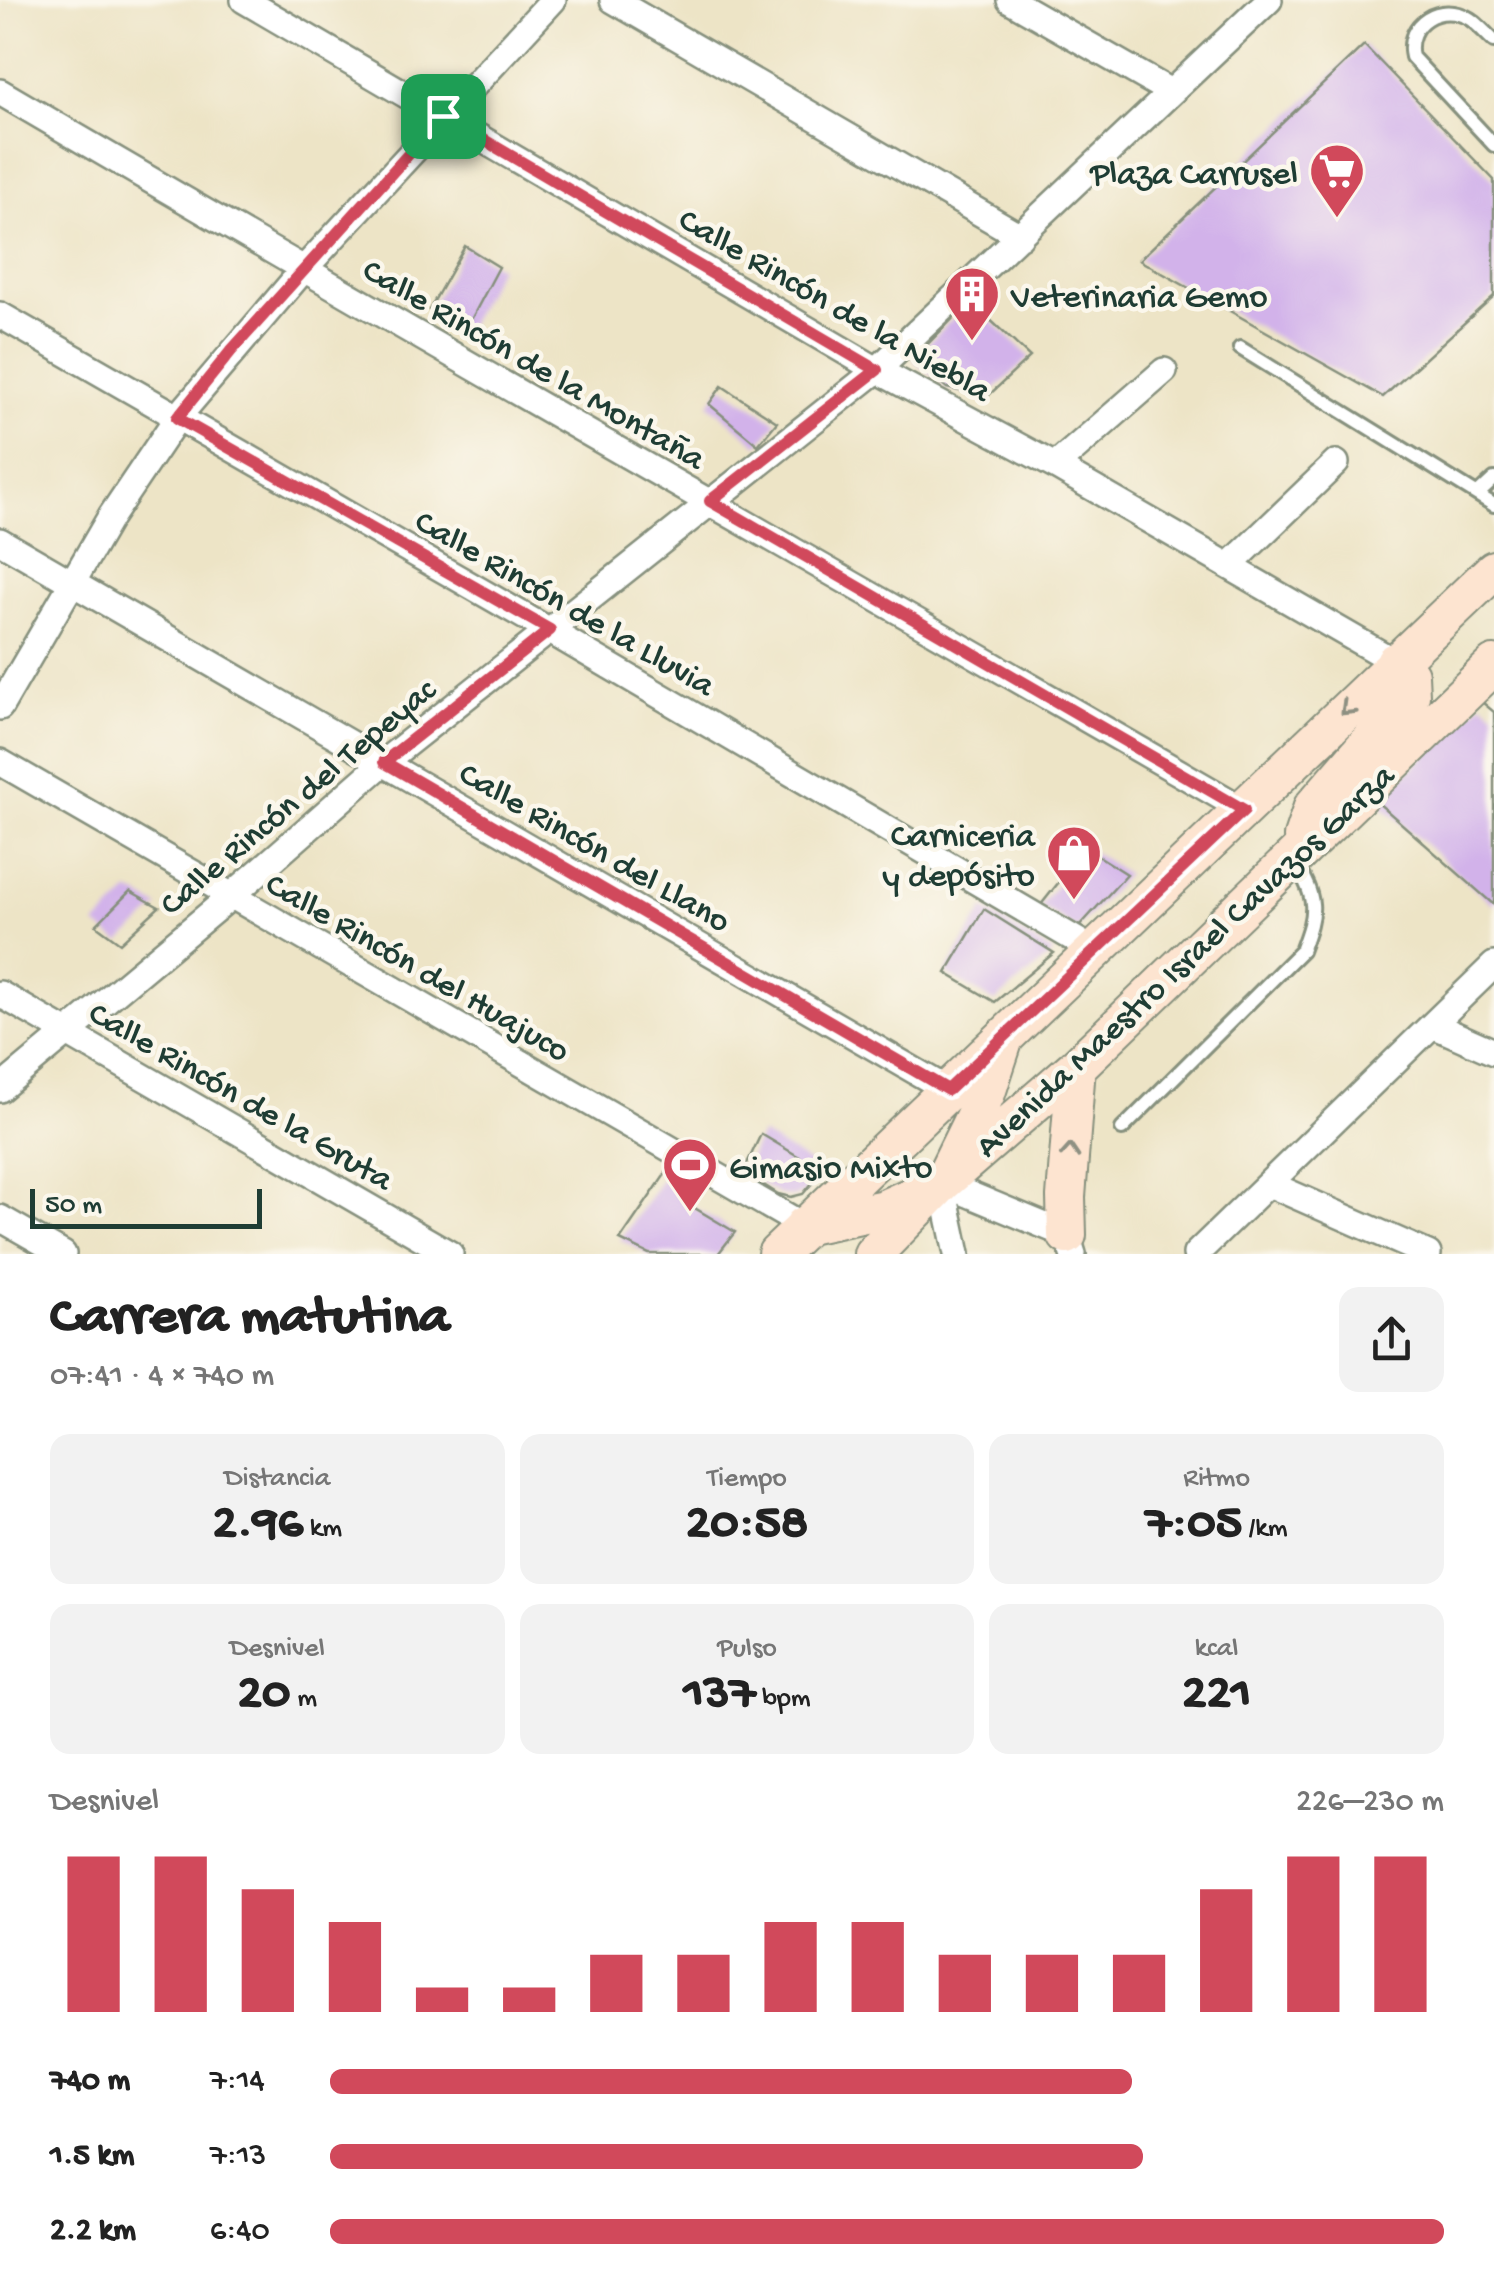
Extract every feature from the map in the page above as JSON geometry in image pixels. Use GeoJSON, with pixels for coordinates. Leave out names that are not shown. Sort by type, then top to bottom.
{"type":"FeatureCollection","features":[{"type":"Feature","properties":{"kind":"main road","name":"Avenida Maestro Israel Cavazos Garza"},"geometry":{"type":"LineString","coordinates":[[777,1254],[1494,570]]}},
{"type":"Feature","properties":{"kind":"main road"},"geometry":{"type":"LineString","coordinates":[[1296,856],[1313,807],[1410,695],[1410,674],[1395,662]]}},
{"type":"Feature","properties":{"kind":"main road","name":"Avenida Maestro Israel Cavazos Garza"},"geometry":{"type":"LineString","coordinates":[[872,1254],[942,1183],[1076,1068],[1494,665]]}},
{"type":"Feature","properties":{"kind":"main road"},"geometry":{"type":"LineString","coordinates":[[804,1226],[884,1209],[942,1183],[986,1093],[1005,1034]]}},
{"type":"Feature","properties":{"kind":"main road"},"geometry":{"type":"LineString","coordinates":[[1070,1244],[1076,1068]]}},
{"type":"Feature","properties":{"kind":"street","name":"Calle Rincón de la Niebla"},"geometry":{"type":"LineString","coordinates":[[244,0],[877,370],[1055,466],[1395,662]]}},
{"type":"Feature","properties":{"kind":"street"},"geometry":{"type":"LineString","coordinates":[[0,706],[72,582],[177,418],[303,270],[553,0]]}},
{"type":"Feature","properties":{"kind":"street"},"geometry":{"type":"LineString","coordinates":[[613,0],[1020,236]]}},
{"type":"Feature","properties":{"kind":"street"},"geometry":{"type":"LineString","coordinates":[[1010,0],[1170,92]]}},
{"type":"Feature","properties":{"kind":"street","name":"Calle Rincón del Tepeyac"},"geometry":{"type":"LineString","coordinates":[[0,1089],[384,762],[877,370],[1269,0]]}},
{"type":"Feature","properties":{"kind":"street","name":"Calle Rincón de la Montaña"},"geometry":{"type":"LineString","coordinates":[[0,92],[1244,810]]}},
{"type":"Feature","properties":{"kind":"street","name":"Calle Rincón de la Lluvia"},"geometry":{"type":"LineString","coordinates":[[0,315],[550,630],[1095,952]]}},
{"type":"Feature","properties":{"kind":"street"},"geometry":{"type":"LineString","coordinates":[[1055,466],[1164,372]]}},
{"type":"Feature","properties":{"kind":"street"},"geometry":{"type":"LineString","coordinates":[[1230,566],[1336,463]]}},
{"type":"Feature","properties":{"kind":"street","name":"Calle Rincón del Llano"},"geometry":{"type":"LineString","coordinates":[[0,540],[948,1090]]}},
{"type":"Feature","properties":{"kind":"street","name":"Calle Rincón del Huajuco"},"geometry":{"type":"LineString","coordinates":[[0,762],[804,1226]]}},
{"type":"Feature","properties":{"kind":"street"},"geometry":{"type":"LineString","coordinates":[[1196,1254],[1494,965]]}},
{"type":"Feature","properties":{"kind":"street","name":"Calle Rincón de la Gruta"},"geometry":{"type":"LineString","coordinates":[[0,994],[450,1254]]}},
{"type":"Feature","properties":{"kind":"street"},"geometry":{"type":"LineString","coordinates":[[1433,1025],[1494,1052]]}},
{"type":"Feature","properties":{"kind":"street"},"geometry":{"type":"LineString","coordinates":[[942,1183],[1070,1244]]}},
{"type":"Feature","properties":{"kind":"street"},"geometry":{"type":"LineString","coordinates":[[942,1183],[957,1254]]}},
{"type":"Feature","properties":{"kind":"street"},"geometry":{"type":"LineString","coordinates":[[1269,1184],[1428,1254]]}},
{"type":"Feature","properties":{"kind":"street"},"geometry":{"type":"LineString","coordinates":[[0,1218],[62,1254]]}},
{"type":"Feature","properties":{"kind":"lane"},"geometry":{"type":"LineString","coordinates":[[1494,41],[1468,18],[1431,14],[1417,27],[1410,49],[1412,57],[1494,145]]}},
{"type":"Feature","properties":{"kind":"lane"},"geometry":{"type":"LineString","coordinates":[[1240,348],[1494,505]]}},
{"type":"Feature","properties":{"kind":"lane"},"geometry":{"type":"LineString","coordinates":[[1478,494],[1494,478]]}},
{"type":"Feature","properties":{"kind":"lane"},"geometry":{"type":"LineString","coordinates":[[1122,1129],[1301,951],[1314,917],[1308,886],[1296,856]]}},
{"type":"Feature","properties":{"kind":"building","name":"Plaza Carrusel"},"geometry":{"type":"Polygon","coordinates":[[[1364,45],[1494,180],[1494,296],[1383,397],[1139,260],[1364,45]]]}},
{"type":"Feature","properties":{"kind":"building"},"geometry":{"type":"Polygon","coordinates":[[[465,246],[499,267],[465,331],[429,310],[465,246]]]}},
{"type":"Feature","properties":{"kind":"building","name":"Veterinaria Gemo"},"geometry":{"type":"Polygon","coordinates":[[[970,301],[1030,357],[987,397],[947,388],[913,359],[970,301]]]}},
{"type":"Feature","properties":{"kind":"building"},"geometry":{"type":"Polygon","coordinates":[[[722,386],[777,422],[758,445],[709,404],[722,386]]]}},
{"type":"Feature","properties":{"kind":"building"},"geometry":{"type":"Polygon","coordinates":[[[1482,702],[1494,712],[1494,905],[1377,802],[1482,702]]]}},
{"type":"Feature","properties":{"kind":"building"},"geometry":{"type":"Polygon","coordinates":[[[1086,848],[1127,874],[1077,929],[1040,906],[1086,848]]]}},
{"type":"Feature","properties":{"kind":"building"},"geometry":{"type":"Polygon","coordinates":[[[130,891],[159,907],[120,943],[96,925],[130,891]]]}},
{"type":"Feature","properties":{"kind":"building"},"geometry":{"type":"Polygon","coordinates":[[[984,909],[1054,953],[995,1002],[946,973],[984,909]]]}},
{"type":"Feature","properties":{"kind":"building"},"geometry":{"type":"Polygon","coordinates":[[[761,1134],[818,1168],[803,1194],[778,1194],[743,1172],[761,1134]]]}},
{"type":"Feature","properties":{"kind":"building"},"geometry":{"type":"Polygon","coordinates":[[[668,1170],[695,1184],[683,1201],[735,1232],[718,1254],[649,1254],[620,1240],[668,1170]]]}},
{"type":"Feature","properties":{"kind":"place","name":"Plaza Carrusel"},"geometry":{"type":"Point","coordinates":[1337,220]}},
{"type":"Feature","properties":{"kind":"place","name":"Veterinaria Gemo"},"geometry":{"type":"Point","coordinates":[972,343]}},
{"type":"Feature","properties":{"kind":"place","name":"Carniceria y depósito"},"geometry":{"type":"Point","coordinates":[1074,902]}},
{"type":"Feature","properties":{"kind":"place","name":"Gimasio Mixto"},"geometry":{"type":"Point","coordinates":[690,1214]}},
{"type":"Feature","properties":{"kind":"route"},"geometry":{"type":"LineString","coordinates":[[443,116],[877,370],[710,501],[1244,810],[948,1090],[384,762],[550,630],[177,418],[231,351],[443,116]]}}]}
